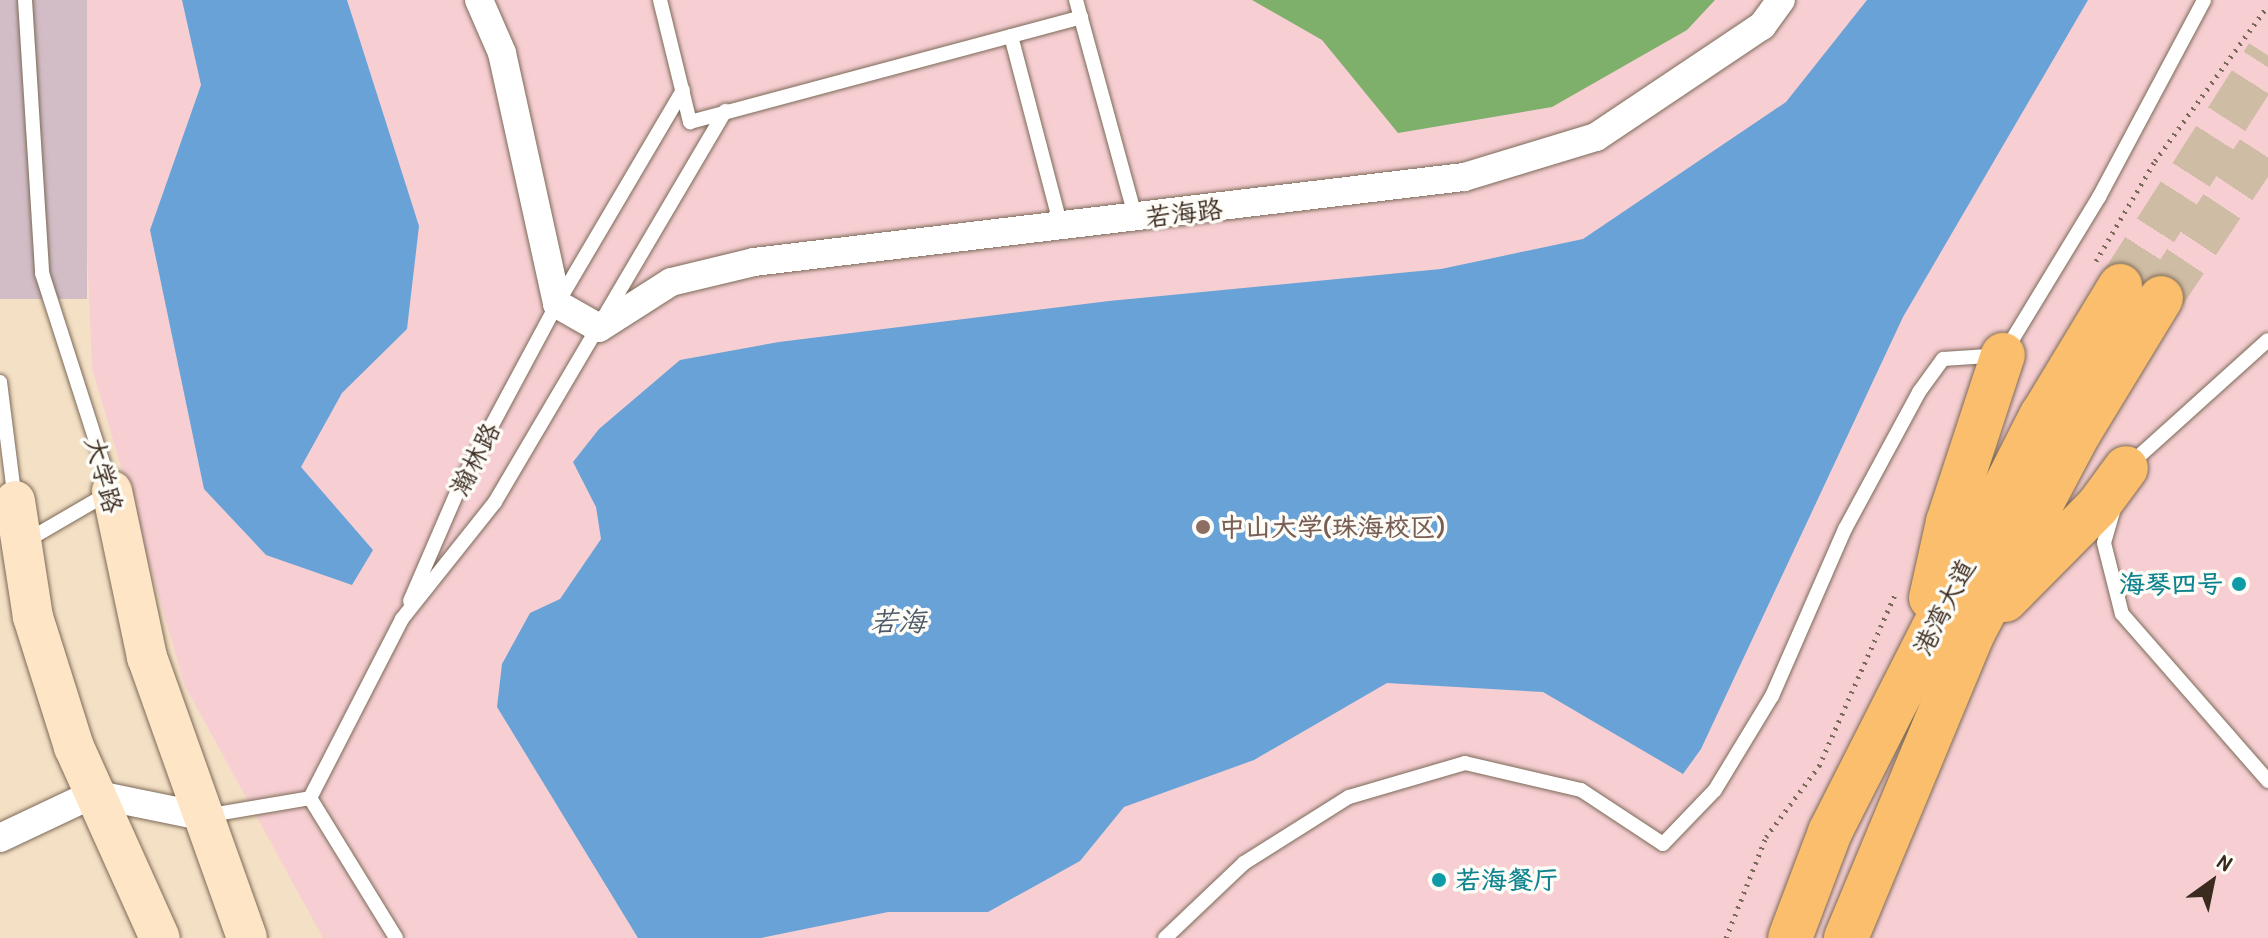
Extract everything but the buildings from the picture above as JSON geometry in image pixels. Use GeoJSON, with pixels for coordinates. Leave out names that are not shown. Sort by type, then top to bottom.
{"type":"FeatureCollection","features":[{"type":"Feature","properties":{"kind":"highway","name":"港湾大道"},"geometry":{"type":"LineString","coordinates":[[1790,938],[1830,832],[2042,415],[2106,276]]}},
{"type":"Feature","properties":{"kind":"highway","name":"港湾大道"},"geometry":{"type":"LineString","coordinates":[[1846,938],[1973,633],[2079,433],[2161,298]]}},
{"type":"Feature","properties":{"kind":"highway"},"geometry":{"type":"LineString","coordinates":[[1917,661],[1948,522],[2003,355]]}},
{"type":"Feature","properties":{"kind":"highway"},"geometry":{"type":"LineString","coordinates":[[1973,633],[2098,506],[2126,468]]}},
{"type":"Feature","properties":{"kind":"street"},"geometry":{"type":"LineString","coordinates":[[479,0],[502,53],[557,304],[599,328]]}},
{"type":"Feature","properties":{"kind":"street","name":"若海路"},"geometry":{"type":"LineString","coordinates":[[599,328],[671,282],[754,262],[1136,219],[1464,177],[1596,137],[1762,26],[1781,0]]}},
{"type":"Feature","properties":{"kind":"street","name":"大学路"},"geometry":{"type":"LineString","coordinates":[[112,491],[147,657],[201,816],[247,938]]}},
{"type":"Feature","properties":{"kind":"street"},"geometry":{"type":"LineString","coordinates":[[7,503],[33,617],[93,794],[160,938]]}},
{"type":"Feature","properties":{"kind":"street"},"geometry":{"type":"LineString","coordinates":[[0,838],[93,794],[201,816]]}},
{"type":"Feature","properties":{"kind":"lane","name":"大学路"},"geometry":{"type":"LineString","coordinates":[[25,0],[42,273],[112,491]]}},
{"type":"Feature","properties":{"kind":"lane"},"geometry":{"type":"LineString","coordinates":[[660,0],[690,122],[1081,17]]}},
{"type":"Feature","properties":{"kind":"lane"},"geometry":{"type":"LineString","coordinates":[[1076,0],[1136,219]]}},
{"type":"Feature","properties":{"kind":"lane"},"geometry":{"type":"LineString","coordinates":[[1165,938],[1244,863],[1349,797],[1465,763],[1581,790],[1663,844],[1715,790],[1772,696],[1845,529],[1919,392],[1943,359],[2003,355],[2099,197],[2204,0]]}},
{"type":"Feature","properties":{"kind":"lane"},"geometry":{"type":"LineString","coordinates":[[1011,36],[1061,227]]}},
{"type":"Feature","properties":{"kind":"lane","name":"瀚林路"},"geometry":{"type":"LineString","coordinates":[[402,619],[462,481],[557,304],[683,90]]}},
{"type":"Feature","properties":{"kind":"lane"},"geometry":{"type":"LineString","coordinates":[[310,798],[402,619],[495,502],[725,111]]}},
{"type":"Feature","properties":{"kind":"lane"},"geometry":{"type":"LineString","coordinates":[[2268,340],[2126,468],[2104,543],[2122,614],[2268,781]]}},
{"type":"Feature","properties":{"kind":"lane"},"geometry":{"type":"LineString","coordinates":[[0,382],[7,503]]}},
{"type":"Feature","properties":{"kind":"lane"},"geometry":{"type":"LineString","coordinates":[[19,545],[112,491]]}},
{"type":"Feature","properties":{"kind":"lane"},"geometry":{"type":"LineString","coordinates":[[201,816],[310,798]]}},
{"type":"Feature","properties":{"kind":"lane"},"geometry":{"type":"LineString","coordinates":[[310,798],[396,938]]}},
{"type":"Feature","properties":{"kind":"path"},"geometry":{"type":"LineString","coordinates":[[2106,276],[2155,161],[2267,7]]}},
{"type":"Feature","properties":{"kind":"path"},"geometry":{"type":"LineString","coordinates":[[1726,938],[1766,837],[1819,766],[1902,579]]}},
{"type":"Feature","properties":{"kind":"shaded area"},"geometry":{"type":"Polygon","coordinates":[[[0,0],[87,0],[87,299],[0,299],[0,0]]]}},
{"type":"Feature","properties":{"kind":"shaded area","name":"中山大学(珠海校区)"},"geometry":{"type":"Polygon","coordinates":[[[87,0],[2268,0],[2268,938],[323,938],[185,686],[92,368],[82,129],[87,0]]]}},
{"type":"Feature","properties":{"kind":"green space"},"geometry":{"type":"Polygon","coordinates":[[[1252,0],[1715,0],[1687,30],[1552,107],[1398,133],[1322,40],[1252,0]]]}},
{"type":"Feature","properties":{"kind":"water"},"geometry":{"type":"Polygon","coordinates":[[[182,0],[347,0],[419,226],[407,329],[342,393],[301,467],[373,550],[352,585],[266,555],[204,489],[150,230],[201,85],[182,0]]]}},
{"type":"Feature","properties":{"kind":"water","name":"若海"},"geometry":{"type":"Polygon","coordinates":[[[1867,0],[2088,0],[1903,317],[1701,749],[1683,774],[1543,692],[1387,683],[1254,760],[1124,807],[1080,861],[988,912],[888,912],[761,938],[638,938],[497,707],[502,664],[530,613],[560,599],[601,539],[596,507],[573,462],[599,429],[680,360],[779,342],[1109,301],[1441,269],[1583,239],[1786,102],[1867,0]]]}},
{"type":"Feature","properties":{"kind":"tunnel"},"geometry":{"type":"LineString","coordinates":[[2120,286],[2268,55]]}},
{"type":"Feature","properties":{"kind":"tunnel"},"geometry":{"type":"LineString","coordinates":[[2161,298],[2268,137]]}},
{"type":"Feature","properties":{"kind":"place","name":"中山大学(珠海校区)"},"geometry":{"type":"Point","coordinates":[1203,527]}},
{"type":"Feature","properties":{"kind":"place","name":"海琴四号"},"geometry":{"type":"Point","coordinates":[2239,584]}},
{"type":"Feature","properties":{"kind":"place","name":"若海餐厅"},"geometry":{"type":"Point","coordinates":[1439,880]}}]}
